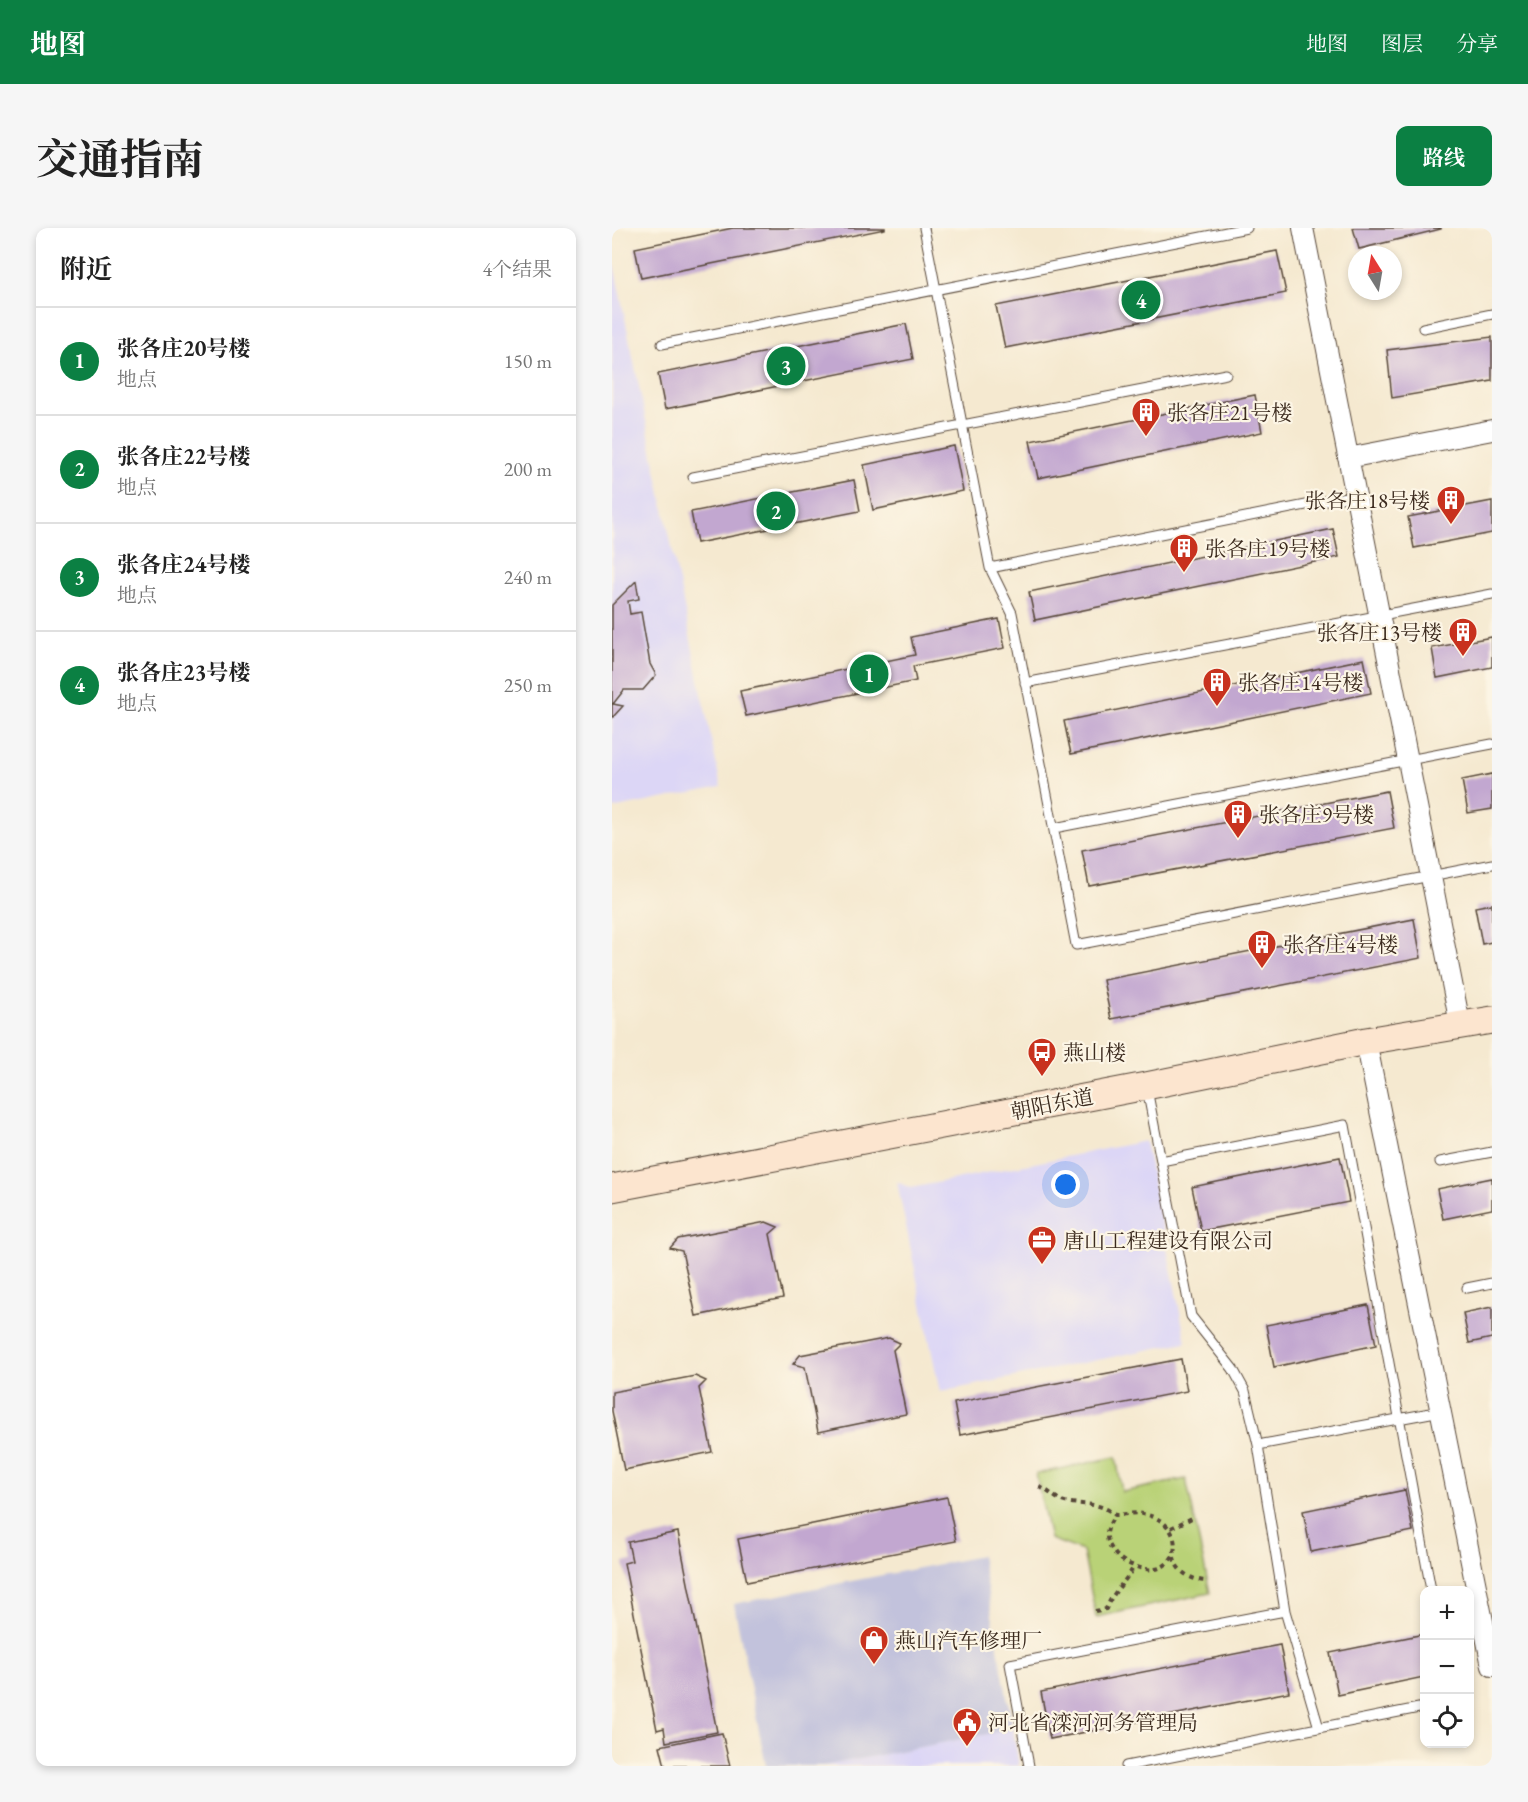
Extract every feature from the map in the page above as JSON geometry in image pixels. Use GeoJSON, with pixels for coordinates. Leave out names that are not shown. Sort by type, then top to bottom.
{"type":"FeatureCollection","features":[{"type":"Feature","properties":{"kind":"main road","name":"朝阳东道"},"geometry":{"type":"LineString","coordinates":[[612,1188],[1146,1086],[1366,1041],[1492,1020]]}},
{"type":"Feature","properties":{"kind":"street"},"geometry":{"type":"LineString","coordinates":[[1303,228],[1460,1024]]}},
{"type":"Feature","properties":{"kind":"street"},"geometry":{"type":"LineString","coordinates":[[1348,458],[1492,430]]}},
{"type":"Feature","properties":{"kind":"street"},"geometry":{"type":"LineString","coordinates":[[1366,1041],[1492,1666]]}},
{"type":"Feature","properties":{"kind":"lane"},"geometry":{"type":"LineString","coordinates":[[924,228],[990,568],[1012,613],[1076,945],[1492,864]]}},
{"type":"Feature","properties":{"kind":"lane"},"geometry":{"type":"LineString","coordinates":[[662,344],[935,288],[1247,228]]}},
{"type":"Feature","properties":{"kind":"lane"},"geometry":{"type":"LineString","coordinates":[[1423,328],[1492,315]]}},
{"type":"Feature","properties":{"kind":"lane"},"geometry":{"type":"LineString","coordinates":[[693,477],[1226,374]]}},
{"type":"Feature","properties":{"kind":"lane"},"geometry":{"type":"LineString","coordinates":[[990,568],[1356,495]]}},
{"type":"Feature","properties":{"kind":"lane"},"geometry":{"type":"LineString","coordinates":[[1025,683],[1492,594]]}},
{"type":"Feature","properties":{"kind":"lane"},"geometry":{"type":"LineString","coordinates":[[1054,828],[1492,744]]}},
{"type":"Feature","properties":{"kind":"lane"},"geometry":{"type":"LineString","coordinates":[[1146,1086],[1191,1316],[1233,1369],[1245,1391],[1258,1445],[1285,1611],[1319,1728]]}},
{"type":"Feature","properties":{"kind":"lane"},"geometry":{"type":"LineString","coordinates":[[1161,1161],[1345,1125],[1430,1586]]}},
{"type":"Feature","properties":{"kind":"lane"},"geometry":{"type":"LineString","coordinates":[[1440,1162],[1492,1152]]}},
{"type":"Feature","properties":{"kind":"lane"},"geometry":{"type":"LineString","coordinates":[[1467,1288],[1492,1283]]}},
{"type":"Feature","properties":{"kind":"lane"},"geometry":{"type":"LineString","coordinates":[[1258,1445],[1441,1411]]}},
{"type":"Feature","properties":{"kind":"lane"},"geometry":{"type":"LineString","coordinates":[[1029,1766],[1010,1664],[1285,1611]]}},
{"type":"Feature","properties":{"kind":"lane"},"geometry":{"type":"LineString","coordinates":[[1125,1766],[1420,1708]]}},
{"type":"Feature","properties":{"kind":"path"},"geometry":{"type":"LineString","coordinates":[[1040,1487],[1063,1502],[1087,1502],[1106,1507],[1115,1515],[1142,1513],[1160,1519],[1171,1528],[1174,1536],[1174,1564],[1200,1581],[1207,1581]]}},
{"type":"Feature","properties":{"kind":"path"},"geometry":{"type":"LineString","coordinates":[[1115,1515],[1106,1533],[1108,1545],[1118,1558],[1144,1569],[1159,1568],[1173,1557]]}},
{"type":"Feature","properties":{"kind":"path"},"geometry":{"type":"LineString","coordinates":[[1171,1528],[1194,1517]]}},
{"type":"Feature","properties":{"kind":"path"},"geometry":{"type":"LineString","coordinates":[[1095,1611],[1106,1609],[1113,1592],[1127,1580],[1134,1566]]}},
{"type":"Feature","properties":{"kind":"shaded area"},"geometry":{"type":"Polygon","coordinates":[[[612,255],[721,787],[612,809],[612,255]]]}},
{"type":"Feature","properties":{"kind":"shaded area","name":"唐山工程建设有限公司"},"geometry":{"type":"Polygon","coordinates":[[[1145,1141],[1186,1342],[940,1392],[897,1182],[911,1188],[1145,1141]]]}},
{"type":"Feature","properties":{"kind":"shaded area","name":"燕山汽车修理厂"},"geometry":{"type":"Polygon","coordinates":[[[981,1556],[1013,1729],[823,1766],[766,1766],[734,1604],[981,1556]]]}},
{"type":"Feature","properties":{"kind":"shaded area","name":"河北省滦河河务管理局"},"geometry":{"type":"Polygon","coordinates":[[[1013,1729],[1019,1766],[823,1766],[1013,1729]]]}},
{"type":"Feature","properties":{"kind":"green space"},"geometry":{"type":"Polygon","coordinates":[[[1116,1457],[1122,1492],[1186,1479],[1210,1593],[1096,1617],[1083,1551],[1050,1539],[1036,1474],[1116,1457]]]}},
{"type":"Feature","properties":{"kind":"building"},"geometry":{"type":"Polygon","coordinates":[[[733,228],[885,229],[641,278],[635,248],[733,228]]]}},
{"type":"Feature","properties":{"kind":"building"},"geometry":{"type":"Polygon","coordinates":[[[1353,228],[1441,228],[1371,246],[1358,246],[1353,228]]]}},
{"type":"Feature","properties":{"kind":"building"},"geometry":{"type":"Polygon","coordinates":[[[1277,251],[1286,293],[1005,348],[996,306],[1277,251]]]}},
{"type":"Feature","properties":{"kind":"building"},"geometry":{"type":"Polygon","coordinates":[[[906,324],[913,359],[665,409],[658,374],[906,324]]]}},
{"type":"Feature","properties":{"kind":"building"},"geometry":{"type":"Polygon","coordinates":[[[1492,337],[1492,381],[1392,398],[1387,350],[1492,337]]]}},
{"type":"Feature","properties":{"kind":"building","name":"张各庄21号楼"},"geometry":{"type":"Polygon","coordinates":[[[1255,395],[1262,432],[1038,478],[1030,441],[1255,395]]]}},
{"type":"Feature","properties":{"kind":"building"},"geometry":{"type":"Polygon","coordinates":[[[954,446],[963,491],[873,510],[864,465],[954,446]]]}},
{"type":"Feature","properties":{"kind":"building"},"geometry":{"type":"Polygon","coordinates":[[[854,480],[860,511],[697,543],[691,512],[854,480]]]}},
{"type":"Feature","properties":{"kind":"building","name":"张各庄18号楼"},"geometry":{"type":"Polygon","coordinates":[[[1492,501],[1492,533],[1414,548],[1408,517],[1492,501]]]}},
{"type":"Feature","properties":{"kind":"building","name":"张各庄19号楼"},"geometry":{"type":"Polygon","coordinates":[[[1333,529],[1339,557],[1035,620],[1029,592],[1333,529]]]}},
{"type":"Feature","properties":{"kind":"building"},"geometry":{"type":"Polygon","coordinates":[[[636,581],[639,599],[628,601],[630,614],[641,612],[650,664],[656,675],[643,690],[624,690],[613,704],[623,706],[612,718],[612,605],[636,581]]]}},
{"type":"Feature","properties":{"kind":"building"},"geometry":{"type":"Polygon","coordinates":[[[999,619],[1005,648],[913,666],[916,681],[746,716],[740,691],[915,655],[911,637],[999,619]]]}},
{"type":"Feature","properties":{"kind":"building","name":"张各庄13号楼"},"geometry":{"type":"Polygon","coordinates":[[[1492,637],[1492,667],[1437,678],[1432,648],[1492,637]]]}},
{"type":"Feature","properties":{"kind":"building","name":"张各庄14号楼"},"geometry":{"type":"Polygon","coordinates":[[[1364,659],[1371,693],[1071,754],[1064,721],[1364,659]]]}},
{"type":"Feature","properties":{"kind":"building"},"geometry":{"type":"Polygon","coordinates":[[[1492,774],[1492,809],[1468,813],[1462,780],[1492,774]]]}},
{"type":"Feature","properties":{"kind":"building","name":"张各庄9号楼"},"geometry":{"type":"Polygon","coordinates":[[[1387,791],[1394,828],[1089,886],[1082,850],[1387,791]]]}},
{"type":"Feature","properties":{"kind":"building"},"geometry":{"type":"Polygon","coordinates":[[[1492,904],[1492,942],[1482,944],[1475,907],[1492,904]]]}},
{"type":"Feature","properties":{"kind":"building","name":"张各庄4号楼"},"geometry":{"type":"Polygon","coordinates":[[[1414,919],[1421,958],[1111,1019],[1103,980],[1414,919]]]}},
{"type":"Feature","properties":{"kind":"building"},"geometry":{"type":"Polygon","coordinates":[[[1340,1157],[1349,1202],[1201,1231],[1192,1187],[1340,1157]]]}},
{"type":"Feature","properties":{"kind":"building"},"geometry":{"type":"Polygon","coordinates":[[[1492,1178],[1492,1209],[1443,1219],[1437,1189],[1492,1178]]]}},
{"type":"Feature","properties":{"kind":"building"},"geometry":{"type":"Polygon","coordinates":[[[766,1222],[778,1227],[770,1234],[783,1298],[696,1316],[682,1251],[670,1248],[678,1239],[766,1222]]]}},
{"type":"Feature","properties":{"kind":"building"},"geometry":{"type":"Polygon","coordinates":[[[1368,1305],[1376,1345],[1274,1367],[1266,1325],[1368,1305]]]}},
{"type":"Feature","properties":{"kind":"building"},"geometry":{"type":"Polygon","coordinates":[[[1492,1307],[1492,1338],[1469,1343],[1463,1313],[1492,1307]]]}},
{"type":"Feature","properties":{"kind":"building"},"geometry":{"type":"Polygon","coordinates":[[[889,1338],[900,1343],[893,1350],[906,1414],[818,1432],[805,1367],[793,1364],[800,1355],[889,1338]]]}},
{"type":"Feature","properties":{"kind":"building"},"geometry":{"type":"Polygon","coordinates":[[[1181,1359],[1187,1391],[960,1435],[954,1403],[1181,1359]]]}},
{"type":"Feature","properties":{"kind":"building"},"geometry":{"type":"Polygon","coordinates":[[[695,1376],[706,1381],[699,1388],[712,1452],[624,1470],[612,1411],[612,1392],[695,1376]]]}},
{"type":"Feature","properties":{"kind":"building"},"geometry":{"type":"Polygon","coordinates":[[[1405,1490],[1413,1531],[1311,1552],[1303,1511],[1405,1490]]]}},
{"type":"Feature","properties":{"kind":"building"},"geometry":{"type":"Polygon","coordinates":[[[947,1497],[956,1541],[747,1582],[738,1539],[947,1497]]]}},
{"type":"Feature","properties":{"kind":"building"},"geometry":{"type":"Polygon","coordinates":[[[678,1532],[717,1732],[666,1742],[664,1728],[657,1730],[624,1563],[632,1561],[628,1542],[678,1532]]]}},
{"type":"Feature","properties":{"kind":"building"},"geometry":{"type":"Polygon","coordinates":[[[1420,1635],[1420,1678],[1338,1695],[1330,1653],[1420,1635]]]}},
{"type":"Feature","properties":{"kind":"building"},"geometry":{"type":"Polygon","coordinates":[[[1280,1645],[1289,1692],[1050,1739],[1041,1692],[1280,1645]]]}},
{"type":"Feature","properties":{"kind":"building"},"geometry":{"type":"Polygon","coordinates":[[[722,1733],[730,1766],[665,1766],[660,1746],[722,1733]]]}},
{"type":"Feature","properties":{"kind":"place","name":"张各庄23号楼"},"geometry":{"type":"Point","coordinates":[1141,300]}},
{"type":"Feature","properties":{"kind":"place","name":"张各庄24号楼"},"geometry":{"type":"Point","coordinates":[786,366]}},
{"type":"Feature","properties":{"kind":"place","name":"张各庄21号楼"},"geometry":{"type":"Point","coordinates":[1146,438]}},
{"type":"Feature","properties":{"kind":"place","name":"张各庄22号楼"},"geometry":{"type":"Point","coordinates":[776,511]}},
{"type":"Feature","properties":{"kind":"place","name":"张各庄18号楼"},"geometry":{"type":"Point","coordinates":[1451,526]}},
{"type":"Feature","properties":{"kind":"place","name":"张各庄19号楼"},"geometry":{"type":"Point","coordinates":[1184,574]}},
{"type":"Feature","properties":{"kind":"place","name":"张各庄13号楼"},"geometry":{"type":"Point","coordinates":[1463,658]}},
{"type":"Feature","properties":{"kind":"place","name":"张各庄20号楼"},"geometry":{"type":"Point","coordinates":[869,674]}},
{"type":"Feature","properties":{"kind":"place","name":"张各庄14号楼"},"geometry":{"type":"Point","coordinates":[1217,708]}},
{"type":"Feature","properties":{"kind":"place","name":"张各庄9号楼"},"geometry":{"type":"Point","coordinates":[1238,840]}},
{"type":"Feature","properties":{"kind":"place","name":"张各庄4号楼"},"geometry":{"type":"Point","coordinates":[1262,970]}},
{"type":"Feature","properties":{"kind":"place","name":"燕山楼"},"geometry":{"type":"Point","coordinates":[1042,1078]}},
{"type":"Feature","properties":{"kind":"place","name":"唐山工程建设有限公司"},"geometry":{"type":"Point","coordinates":[1042,1266]}},
{"type":"Feature","properties":{"kind":"place","name":"燕山汽车修理厂"},"geometry":{"type":"Point","coordinates":[874,1666]}},
{"type":"Feature","properties":{"kind":"place","name":"河北省滦河河务管理局"},"geometry":{"type":"Point","coordinates":[967,1748]}}]}
